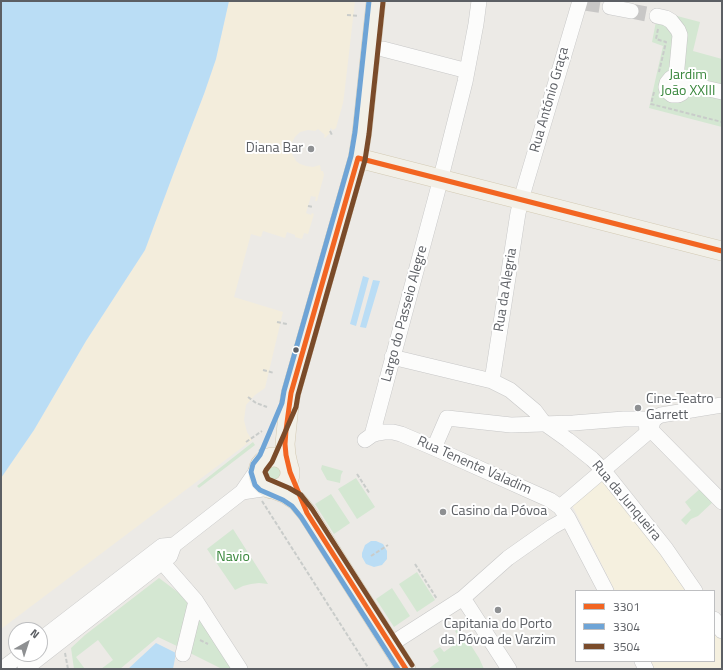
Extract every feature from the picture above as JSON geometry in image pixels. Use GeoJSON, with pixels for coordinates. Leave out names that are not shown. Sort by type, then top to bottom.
{"type":"FeatureCollection","features":[{"type":"Feature","properties":{"kind":"main road"},"geometry":{"type":"LineString","coordinates":[[307,513],[289,468],[286,455],[285,444],[289,405],[291,393],[358,158],[363,125],[376,1]]}},
{"type":"Feature","properties":{"kind":"main road"},"geometry":{"type":"LineString","coordinates":[[358,158],[439,186],[521,200],[722,251]]}},
{"type":"Feature","properties":{"kind":"main road"},"geometry":{"type":"LineString","coordinates":[[268,492],[259,477],[259,467],[264,461],[289,405]]}},
{"type":"Feature","properties":{"kind":"main road"},"geometry":{"type":"LineString","coordinates":[[264,461],[270,457],[280,458],[289,468],[288,480],[286,484],[268,492]]}},
{"type":"Feature","properties":{"kind":"main road"},"geometry":{"type":"LineString","coordinates":[[268,492],[286,494],[297,501],[307,513],[406,669]]}},
{"type":"Feature","properties":{"kind":"street","name":"Largo do Passeio Alegre"},"geometry":{"type":"LineString","coordinates":[[368,438],[388,377],[392,357],[439,186],[465,82],[479,1]]}},
{"type":"Feature","properties":{"kind":"street","name":"Rua António Graça"},"geometry":{"type":"LineString","coordinates":[[521,200],[582,2]]}},
{"type":"Feature","properties":{"kind":"street"},"geometry":{"type":"LineString","coordinates":[[610,7],[631,11]]}},
{"type":"Feature","properties":{"kind":"street"},"geometry":{"type":"LineString","coordinates":[[657,16],[666,18],[675,25],[680,35],[679,80],[722,92]]}},
{"type":"Feature","properties":{"kind":"street"},"geometry":{"type":"LineString","coordinates":[[383,49],[460,69]]}},
{"type":"Feature","properties":{"kind":"street","name":"Rua da Alegria"},"geometry":{"type":"LineString","coordinates":[[492,381],[521,200]]}},
{"type":"Feature","properties":{"kind":"street","name":"Rua da Junqueira"},"geometry":{"type":"LineString","coordinates":[[392,357],[492,381],[510,390],[535,412],[544,423],[592,459],[603,470],[666,550],[694,590]]}},
{"type":"Feature","properties":{"kind":"street"},"geometry":{"type":"LineString","coordinates":[[434,448],[446,418],[511,425],[624,419],[649,420],[661,416],[722,405]]}},
{"type":"Feature","properties":{"kind":"street"},"geometry":{"type":"LineString","coordinates":[[399,639],[463,598],[508,558],[552,527],[603,470],[647,433],[649,420]]}},
{"type":"Feature","properties":{"kind":"street"},"geometry":{"type":"LineString","coordinates":[[649,420],[651,429],[654,433],[722,502]]}},
{"type":"Feature","properties":{"kind":"street","name":"Rua Tenente Valadim"},"geometry":{"type":"LineString","coordinates":[[368,438],[384,432],[401,434],[550,500],[564,512]]}},
{"type":"Feature","properties":{"kind":"street"},"geometry":{"type":"LineString","coordinates":[[26,669],[170,556],[242,492],[264,461]]}},
{"type":"Feature","properties":{"kind":"street"},"geometry":{"type":"LineString","coordinates":[[242,492],[268,492]]}},
{"type":"Feature","properties":{"kind":"street"},"geometry":{"type":"LineString","coordinates":[[564,512],[605,590]]}},
{"type":"Feature","properties":{"kind":"street"},"geometry":{"type":"LineString","coordinates":[[48,634],[162,546],[179,547]]}},
{"type":"Feature","properties":{"kind":"street"},"geometry":{"type":"LineString","coordinates":[[162,562],[196,601],[240,669]]}},
{"type":"Feature","properties":{"kind":"street"},"geometry":{"type":"LineString","coordinates":[[463,598],[509,669]]}},
{"type":"Feature","properties":{"kind":"street"},"geometry":{"type":"LineString","coordinates":[[183,654],[196,601]]}},
{"type":"Feature","properties":{"kind":"street"},"geometry":{"type":"LineString","coordinates":[[715,620],[722,631]]}},
{"type":"Feature","properties":{"kind":"street"},"geometry":{"type":"LineString","coordinates":[[2,669],[11,662]]}},
{"type":"Feature","properties":{"kind":"path"},"geometry":{"type":"LineString","coordinates":[[347,15],[358,16]]}},
{"type":"Feature","properties":{"kind":"path"},"geometry":{"type":"LineString","coordinates":[[308,206],[313,208]]}},
{"type":"Feature","properties":{"kind":"path"},"geometry":{"type":"LineString","coordinates":[[277,322],[287,324]]}},
{"type":"Feature","properties":{"kind":"path"},"geometry":{"type":"LineString","coordinates":[[263,370],[274,373]]}},
{"type":"Feature","properties":{"kind":"path"},"geometry":{"type":"LineString","coordinates":[[248,397],[256,404],[267,407]]}},
{"type":"Feature","properties":{"kind":"path"},"geometry":{"type":"LineString","coordinates":[[246,442],[262,431]]}},
{"type":"Feature","properties":{"kind":"path"},"geometry":{"type":"LineString","coordinates":[[357,474],[370,494]]}},
{"type":"Feature","properties":{"kind":"path"},"geometry":{"type":"LineString","coordinates":[[268,492],[369,669]]}},
{"type":"Feature","properties":{"kind":"path"},"geometry":{"type":"LineString","coordinates":[[371,556],[388,545]]}},
{"type":"Feature","properties":{"kind":"path"},"geometry":{"type":"LineString","coordinates":[[415,564],[437,599]]}},
{"type":"Feature","properties":{"kind":"shaded area"},"geometry":{"type":"Polygon","coordinates":[[[604,476],[689,590],[614,590],[572,505],[604,476]]]}},
{"type":"Feature","properties":{"kind":"shaded area"},"geometry":{"type":"Polygon","coordinates":[[[715,628],[722,639],[722,669],[654,669],[650,662],[715,662],[715,628]]]}},
{"type":"Feature","properties":{"kind":"green space","name":"Jardim João XXIII"},"geometry":{"type":"Polygon","coordinates":[[[658,11],[700,22],[693,51],[722,59],[722,127],[649,108],[663,46],[652,42],[658,11]]]}},
{"type":"Feature","properties":{"kind":"green space"},"geometry":{"type":"Polygon","coordinates":[[[253,442],[255,445],[199,488],[197,486],[253,442]]]}},
{"type":"Feature","properties":{"kind":"green space"},"geometry":{"type":"Polygon","coordinates":[[[275,464],[281,467],[284,473],[281,479],[275,482],[269,479],[266,473],[269,467],[275,464]]]}},
{"type":"Feature","properties":{"kind":"green space"},"geometry":{"type":"Polygon","coordinates":[[[322,465],[343,471],[340,483],[327,480],[321,469],[322,465]]]}},
{"type":"Feature","properties":{"kind":"green space"},"geometry":{"type":"Polygon","coordinates":[[[356,478],[375,507],[357,519],[338,489],[356,478]]]}},
{"type":"Feature","properties":{"kind":"green space"},"geometry":{"type":"Polygon","coordinates":[[[701,488],[714,501],[698,516],[691,519],[686,525],[681,520],[691,510],[685,502],[701,488]]]}},
{"type":"Feature","properties":{"kind":"green space"},"geometry":{"type":"Polygon","coordinates":[[[331,494],[350,523],[334,534],[315,504],[331,494]]]}},
{"type":"Feature","properties":{"kind":"green space","name":"Navio"},"geometry":{"type":"Polygon","coordinates":[[[233,529],[268,584],[251,584],[235,590],[207,549],[233,529]]]}},
{"type":"Feature","properties":{"kind":"green space"},"geometry":{"type":"Polygon","coordinates":[[[417,572],[435,600],[417,612],[399,584],[417,572]]]}},
{"type":"Feature","properties":{"kind":"green space"},"geometry":{"type":"Polygon","coordinates":[[[159,578],[191,602],[179,647],[158,637],[120,669],[101,669],[113,660],[98,640],[76,657],[85,669],[74,669],[71,648],[85,635],[159,578]]]}},
{"type":"Feature","properties":{"kind":"green space"},"geometry":{"type":"Polygon","coordinates":[[[392,588],[410,616],[394,627],[376,599],[392,588]]]}},
{"type":"Feature","properties":{"kind":"green space"},"geometry":{"type":"Polygon","coordinates":[[[198,612],[235,669],[222,669],[190,653],[198,612]]]}},
{"type":"Feature","properties":{"kind":"green space"},"geometry":{"type":"Polygon","coordinates":[[[460,628],[479,658],[484,669],[428,669],[439,661],[433,651],[440,647],[444,652],[461,640],[455,631],[460,628]]]}},
{"type":"Feature","properties":{"kind":"sand"},"geometry":{"type":"Polygon","coordinates":[[[229,1],[355,1],[343,103],[336,128],[333,130],[331,128],[330,133],[325,138],[325,135],[318,129],[315,131],[308,130],[300,132],[292,142],[292,154],[296,161],[306,166],[313,167],[320,165],[321,171],[323,171],[324,175],[317,201],[315,201],[316,197],[311,196],[306,213],[311,215],[312,213],[314,214],[308,234],[304,233],[302,239],[287,232],[285,238],[263,231],[261,237],[251,234],[234,297],[283,312],[265,388],[255,395],[246,405],[244,420],[247,432],[252,440],[10,622],[8,622],[8,624],[1,629],[1,478],[34,430],[86,341],[145,250],[216,59],[229,1]]]}},
{"type":"Feature","properties":{"kind":"water"},"geometry":{"type":"Polygon","coordinates":[[[1,1],[229,1],[216,59],[145,250],[86,341],[34,430],[1,478],[1,1]]]}},
{"type":"Feature","properties":{"kind":"water"},"geometry":{"type":"Polygon","coordinates":[[[363,276],[369,278],[356,326],[350,324],[363,276]]]}},
{"type":"Feature","properties":{"kind":"water"},"geometry":{"type":"Polygon","coordinates":[[[373,280],[380,281],[366,328],[360,327],[373,280]]]}},
{"type":"Feature","properties":{"kind":"water"},"geometry":{"type":"Polygon","coordinates":[[[371,541],[376,541],[383,544],[387,551],[387,559],[382,565],[374,567],[366,564],[362,557],[365,545],[371,541]]]}},
{"type":"Feature","properties":{"kind":"water"},"geometry":{"type":"Polygon","coordinates":[[[156,643],[176,653],[173,669],[128,669],[156,643]]]}},
{"type":"Feature","properties":{"kind":"tunnel"},"geometry":{"type":"LineString","coordinates":[[585,3],[610,7]]}},
{"type":"Feature","properties":{"kind":"tunnel"},"geometry":{"type":"LineString","coordinates":[[631,11],[657,16]]}},
{"type":"Feature","properties":{"kind":"transit line","name":"3304"},"geometry":{"type":"LineString","coordinates":[[369,1],[355,132],[351,156],[284,391],[282,403],[260,455],[253,464],[251,472],[255,485],[260,490],[283,500],[292,506],[301,517],[398,669]]}},
{"type":"Feature","properties":{"kind":"transit line","name":"3504"},"geometry":{"type":"LineString","coordinates":[[383,2],[365,160],[298,395],[296,407],[272,462],[265,472],[268,479],[301,495],[312,509],[412,665]]}},
{"type":"Feature","properties":{"kind":"transit line","name":"3301"},"geometry":{"type":"LineString","coordinates":[[406,669],[307,513],[290,472],[286,455],[286,430],[291,393],[358,158],[722,251]]}},
{"type":"Feature","properties":{"kind":"place","name":"Diana Bar"},"geometry":{"type":"Point","coordinates":[311,149]}},
{"type":"Feature","properties":{"kind":"place","name":"Cine-Teatro Garrett"},"geometry":{"type":"Point","coordinates":[638,408]}},
{"type":"Feature","properties":{"kind":"place","name":"Casino da Póvoa"},"geometry":{"type":"Point","coordinates":[443,512]}},
{"type":"Feature","properties":{"kind":"place","name":"Capitania do Porto da Póvoa de Varzim"},"geometry":{"type":"Point","coordinates":[498,610]}}]}
